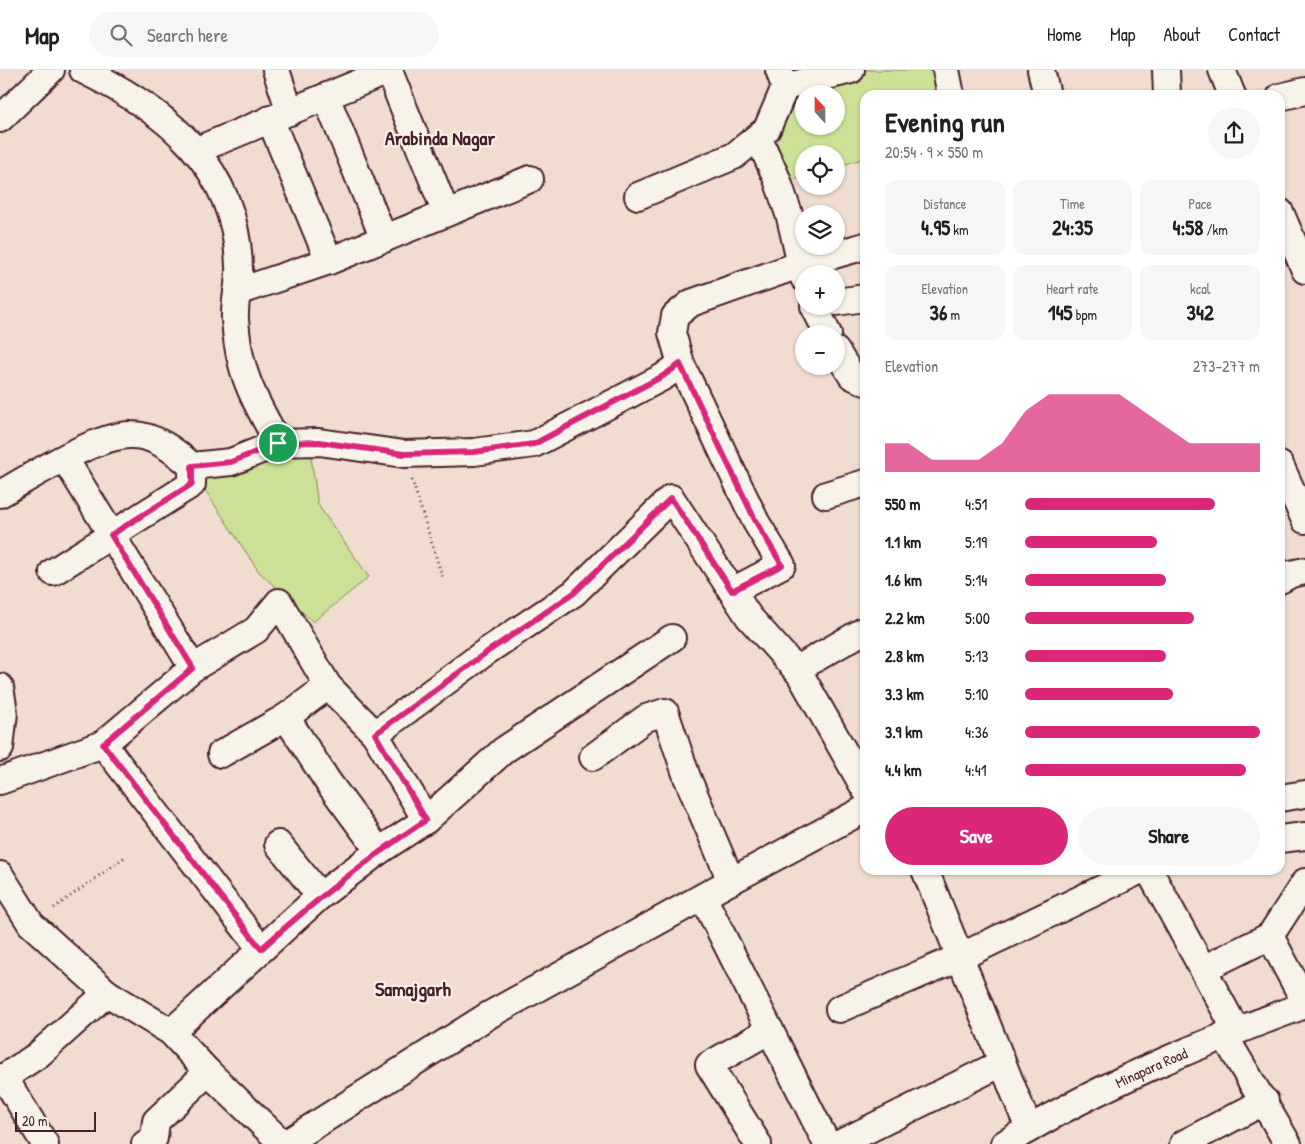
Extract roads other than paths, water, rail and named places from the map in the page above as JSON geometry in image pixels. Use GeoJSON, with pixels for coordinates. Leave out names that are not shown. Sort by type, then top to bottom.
{"type":"FeatureCollection","features":[{"type":"Feature","properties":{"kind":"street"},"geometry":{"type":"LineString","coordinates":[[1,116],[50,70]]}},
{"type":"Feature","properties":{"kind":"street"},"geometry":{"type":"LineString","coordinates":[[84,70],[116,86],[154,112],[197,150],[220,184],[234,222],[239,266],[235,318],[242,365],[256,401],[278,443]]}},
{"type":"Feature","properties":{"kind":"street"},"geometry":{"type":"LineString","coordinates":[[276,70],[280,116],[329,261]]}},
{"type":"Feature","properties":{"kind":"street"},"geometry":{"type":"LineString","coordinates":[[197,150],[389,70],[446,213]]}},
{"type":"Feature","properties":{"kind":"street"},"geometry":{"type":"LineString","coordinates":[[638,196],[734,156],[758,137],[767,129],[782,79],[851,70]]}},
{"type":"Feature","properties":{"kind":"street"},"geometry":{"type":"LineString","coordinates":[[946,70],[950,90]]}},
{"type":"Feature","properties":{"kind":"street"},"geometry":{"type":"LineString","coordinates":[[1041,70],[1046,90]]}},
{"type":"Feature","properties":{"kind":"street"},"geometry":{"type":"LineString","coordinates":[[1166,70],[1167,90]]}},
{"type":"Feature","properties":{"kind":"street"},"geometry":{"type":"LineString","coordinates":[[1222,70],[1230,90]]}},
{"type":"Feature","properties":{"kind":"street"},"geometry":{"type":"LineString","coordinates":[[1285,96],[1305,91]]}},
{"type":"Feature","properties":{"kind":"street"},"geometry":{"type":"LineString","coordinates":[[326,97],[384,239]]}},
{"type":"Feature","properties":{"kind":"street"},"geometry":{"type":"LineString","coordinates":[[758,137],[777,178],[790,217],[800,265]]}},
{"type":"Feature","properties":{"kind":"street"},"geometry":{"type":"LineString","coordinates":[[237,292],[329,261],[530,179]]}},
{"type":"Feature","properties":{"kind":"street"},"geometry":{"type":"LineString","coordinates":[[1285,222],[1302,258]]}},
{"type":"Feature","properties":{"kind":"street"},"geometry":{"type":"LineString","coordinates":[[819,265],[860,248]]}},
{"type":"Feature","properties":{"kind":"street"},"geometry":{"type":"LineString","coordinates":[[732,591],[782,565],[756,522],[680,364],[672,333],[675,316],[691,303],[795,274]]}},
{"type":"Feature","properties":{"kind":"street"},"geometry":{"type":"LineString","coordinates":[[845,301],[860,299]]}},
{"type":"Feature","properties":{"kind":"street"},"geometry":{"type":"LineString","coordinates":[[0,494],[104,440],[133,435],[168,446],[192,466],[231,462],[278,443],[319,442],[404,454],[474,452],[534,444],[663,376],[680,364]]}},
{"type":"Feature","properties":{"kind":"street"},"geometry":{"type":"LineString","coordinates":[[845,365],[852,376],[860,380]]}},
{"type":"Feature","properties":{"kind":"street"},"geometry":{"type":"LineString","coordinates":[[66,459],[193,668]]}},
{"type":"Feature","properties":{"kind":"street"},"geometry":{"type":"LineString","coordinates":[[53,572],[192,484],[192,466]]}},
{"type":"Feature","properties":{"kind":"street"},"geometry":{"type":"LineString","coordinates":[[1285,476],[1305,520]]}},
{"type":"Feature","properties":{"kind":"street"},"geometry":{"type":"LineString","coordinates":[[826,495],[860,485]]}},
{"type":"Feature","properties":{"kind":"street"},"geometry":{"type":"LineString","coordinates":[[375,734],[487,652],[574,593],[671,498],[749,617],[800,674],[860,780]]}},
{"type":"Feature","properties":{"kind":"street"},"geometry":{"type":"LineString","coordinates":[[1285,577],[1291,574],[1305,572]]}},
{"type":"Feature","properties":{"kind":"street"},"geometry":{"type":"LineString","coordinates":[[0,781],[103,744],[193,668],[256,630],[279,602],[328,686],[375,734],[426,820]]}},
{"type":"Feature","properties":{"kind":"street"},"geometry":{"type":"LineString","coordinates":[[800,674],[804,665],[860,633]]}},
{"type":"Feature","properties":{"kind":"street"},"geometry":{"type":"LineString","coordinates":[[171,1032],[320,896],[379,851],[426,820],[504,750],[672,638]]}},
{"type":"Feature","properties":{"kind":"street"},"geometry":{"type":"LineString","coordinates":[[221,754],[286,717],[328,686]]}},
{"type":"Feature","properties":{"kind":"street"},"geometry":{"type":"LineString","coordinates":[[0,687],[4,712],[0,748]]}},
{"type":"Feature","properties":{"kind":"street"},"geometry":{"type":"LineString","coordinates":[[593,757],[646,718],[665,712],[687,776],[731,881]]}},
{"type":"Feature","properties":{"kind":"street"},"geometry":{"type":"LineString","coordinates":[[286,717],[328,782],[379,851]]}},
{"type":"Feature","properties":{"kind":"street"},"geometry":{"type":"LineString","coordinates":[[103,744],[261,949]]}},
{"type":"Feature","properties":{"kind":"street"},"geometry":{"type":"LineString","coordinates":[[1285,797],[1305,794]]}},
{"type":"Feature","properties":{"kind":"street"},"geometry":{"type":"LineString","coordinates":[[0,875],[31,924],[107,993],[171,1032],[208,1072],[284,1144],[489,1015],[731,881],[860,813]]}},
{"type":"Feature","properties":{"kind":"street"},"geometry":{"type":"LineString","coordinates":[[1285,838],[1305,836]]}},
{"type":"Feature","properties":{"kind":"street"},"geometry":{"type":"LineString","coordinates":[[278,844],[320,896]]}},
{"type":"Feature","properties":{"kind":"street"},"geometry":{"type":"LineString","coordinates":[[927,875],[1029,1129]]}},
{"type":"Feature","properties":{"kind":"street"},"geometry":{"type":"LineString","coordinates":[[838,1009],[960,957],[1131,875]]}},
{"type":"Feature","properties":{"kind":"street"},"geometry":{"type":"LineString","coordinates":[[1152,875],[1203,969],[1230,1033],[1288,1144]]}},
{"type":"Feature","properties":{"kind":"street"},"geometry":{"type":"LineString","coordinates":[[1203,969],[1270,936],[1305,882]]}},
{"type":"Feature","properties":{"kind":"street"},"geometry":{"type":"LineString","coordinates":[[703,897],[827,1144]]}},
{"type":"Feature","properties":{"kind":"street"},"geometry":{"type":"LineString","coordinates":[[1270,936],[1305,1003]]}},
{"type":"Feature","properties":{"kind":"street"},"geometry":{"type":"LineString","coordinates":[[45,1144],[2,1078],[38,1055],[107,993]]}},
{"type":"Feature","properties":{"kind":"street","name":"Minapara Road"},"geometry":{"type":"LineString","coordinates":[[1004,1144],[1051,1115],[1230,1033],[1305,1003]]}},
{"type":"Feature","properties":{"kind":"street"},"geometry":{"type":"LineString","coordinates":[[758,1144],[709,1065],[770,1030]]}},
{"type":"Feature","properties":{"kind":"street"},"geometry":{"type":"LineString","coordinates":[[839,1144],[1002,1062]]}},
{"type":"Feature","properties":{"kind":"street"},"geometry":{"type":"LineString","coordinates":[[145,1144],[154,1138],[156,1121],[208,1072]]}},
{"type":"Feature","properties":{"kind":"street"},"geometry":{"type":"LineString","coordinates":[[1197,1141],[1265,1101]]}},
{"type":"Feature","properties":{"kind":"district","name":"Arabinda Nagar"},"geometry":{"type":"Point","coordinates":[440,137]}},
{"type":"Feature","properties":{"kind":"district","name":"Samajgarh"},"geometry":{"type":"Point","coordinates":[413,988]}}]}
